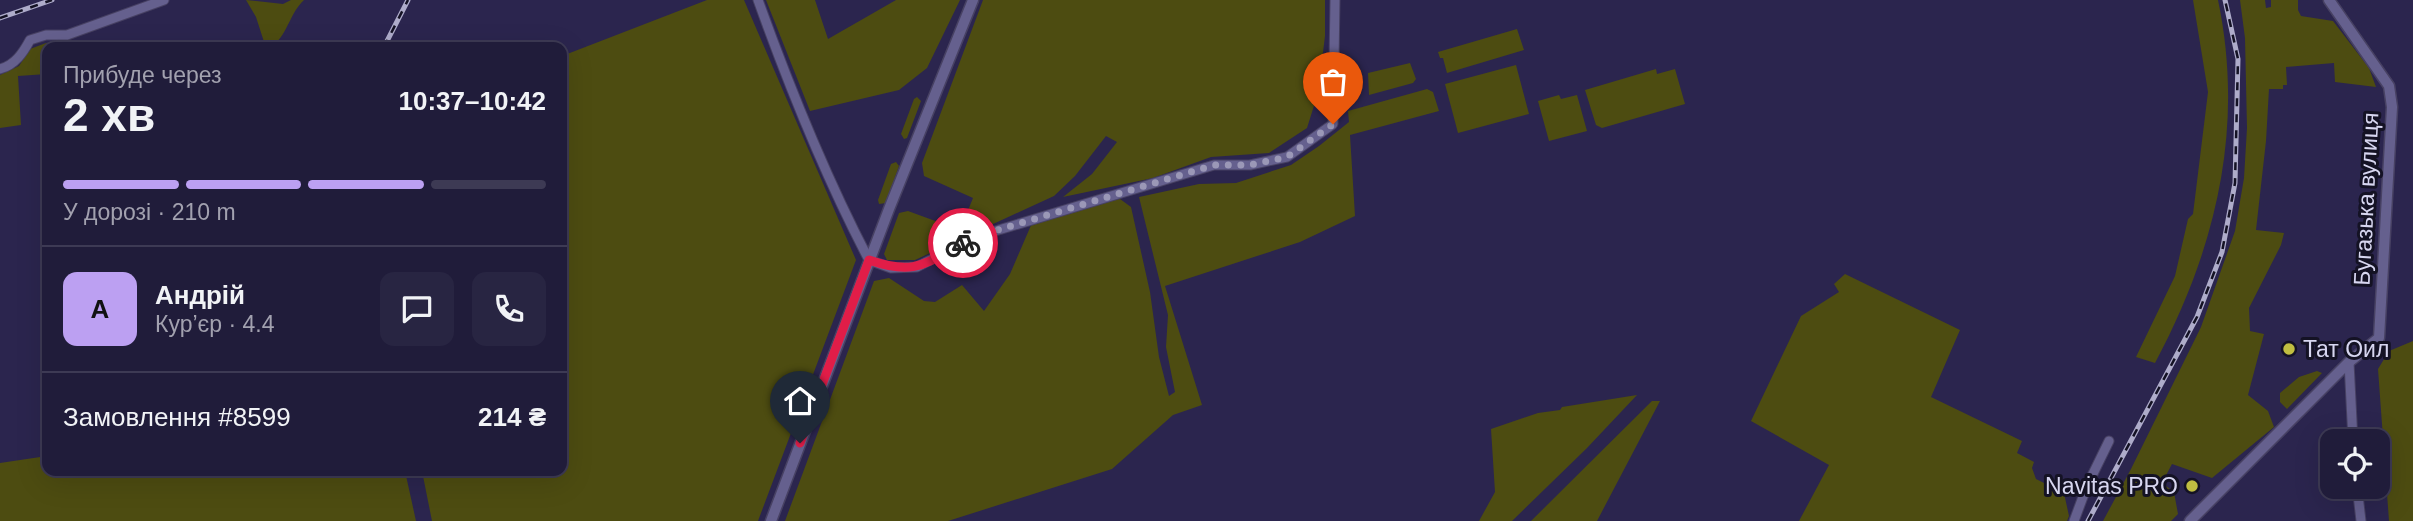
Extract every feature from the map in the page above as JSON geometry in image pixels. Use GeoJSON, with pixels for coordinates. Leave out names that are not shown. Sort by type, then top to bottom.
{"type":"FeatureCollection","features":[{"type":"Feature","properties":{"kind":"street"},"geometry":{"type":"LineString","coordinates":[[0,69],[21,56],[30,40],[47,35],[67,35],[164,0]]}},
{"type":"Feature","properties":{"kind":"street"},"geometry":{"type":"LineString","coordinates":[[758,0],[790,89],[847,218],[869,260],[891,268],[917,267],[972,238],[1214,165],[1250,165],[1287,157],[1333,124],[1335,0]]}},
{"type":"Feature","properties":{"kind":"street"},"geometry":{"type":"LineString","coordinates":[[771,521],[869,260],[974,0]]}},
{"type":"Feature","properties":{"kind":"street","name":"Бугазька вулиця"},"geometry":{"type":"LineString","coordinates":[[2190,521],[2348,362],[2379,338],[2392,107],[2389,86],[2329,0]]}},
{"type":"Feature","properties":{"kind":"street"},"geometry":{"type":"LineString","coordinates":[[2348,362],[2352,429]]}},
{"type":"Feature","properties":{"kind":"street"},"geometry":{"type":"LineString","coordinates":[[2074,521],[2087,486],[2109,441]]}},
{"type":"Feature","properties":{"kind":"street"},"geometry":{"type":"LineString","coordinates":[[2358,499],[2361,521]]}},
{"type":"Feature","properties":{"kind":"shaded area"},"geometry":{"type":"Polygon","coordinates":[[[246,0],[283,4],[291,0],[304,0],[276,42],[264,42],[256,17],[246,0]]]}},
{"type":"Feature","properties":{"kind":"shaded area"},"geometry":{"type":"Polygon","coordinates":[[[707,0],[744,0],[856,260],[758,521],[432,521],[423,476],[567,476],[567,54],[707,0]]]}},
{"type":"Feature","properties":{"kind":"shaded area"},"geometry":{"type":"Polygon","coordinates":[[[766,0],[815,0],[828,39],[896,0],[960,0],[927,68],[899,90],[810,111],[766,0]]]}},
{"type":"Feature","properties":{"kind":"shaded area"},"geometry":{"type":"Polygon","coordinates":[[[983,0],[1325,0],[1325,36],[1318,93],[1307,128],[1269,153],[1211,157],[1153,178],[1063,197],[1092,174],[1117,142],[1106,136],[1075,176],[1054,196],[915,260],[887,260],[884,254],[899,213],[908,211],[960,230],[973,198],[924,176],[922,163],[983,0]]]}},
{"type":"Feature","properties":{"kind":"shaded area"},"geometry":{"type":"Polygon","coordinates":[[[2193,0],[2218,0],[2226,48],[2226,141],[2220,187],[2209,232],[2176,320],[2155,363],[2136,357],[2175,276],[2188,219],[2193,214],[2208,92],[2193,0]]]}},
{"type":"Feature","properties":{"kind":"shaded area"},"geometry":{"type":"Polygon","coordinates":[[[2240,0],[2265,0],[2266,8],[2271,7],[2271,0],[2298,0],[2301,16],[2333,21],[2369,68],[2376,87],[2335,82],[2334,63],[2286,67],[2287,85],[2283,85],[2283,89],[2269,89],[2256,230],[2284,233],[2281,245],[2249,308],[2250,331],[2264,334],[2248,395],[2268,411],[2274,427],[2212,478],[2172,464],[2162,483],[2174,492],[2178,514],[2171,521],[2103,521],[2201,327],[2235,231],[2244,178],[2247,128],[2245,38],[2240,0]]]}},
{"type":"Feature","properties":{"kind":"shaded area"},"geometry":{"type":"Polygon","coordinates":[[[1517,29],[1524,50],[1447,73],[1443,58],[1440,58],[1438,52],[1517,29]]]}},
{"type":"Feature","properties":{"kind":"shaded area"},"geometry":{"type":"Polygon","coordinates":[[[42,44],[42,74],[18,76],[21,125],[0,128],[0,75],[19,66],[30,49],[42,44]]]}},
{"type":"Feature","properties":{"kind":"shaded area"},"geometry":{"type":"Polygon","coordinates":[[[1410,63],[1416,79],[1413,83],[1369,95],[1368,73],[1410,63]]]}},
{"type":"Feature","properties":{"kind":"shaded area"},"geometry":{"type":"Polygon","coordinates":[[[1516,65],[1529,114],[1458,133],[1445,84],[1516,65]]]}},
{"type":"Feature","properties":{"kind":"shaded area"},"geometry":{"type":"Polygon","coordinates":[[[1656,69],[1657,74],[1675,69],[1685,104],[1602,128],[1596,125],[1585,90],[1656,69]]]}},
{"type":"Feature","properties":{"kind":"shaded area"},"geometry":{"type":"Polygon","coordinates":[[[1427,89],[1433,92],[1439,111],[1350,135],[1355,216],[1300,242],[1165,286],[1202,405],[1173,415],[1112,469],[948,521],[785,521],[874,281],[889,278],[924,301],[935,302],[962,285],[984,311],[1010,274],[1035,216],[1120,199],[1131,207],[1150,292],[1159,357],[1169,396],[1175,392],[1166,347],[1168,315],[1139,197],[1199,184],[1236,183],[1291,165],[1349,122],[1348,111],[1427,89]]]}},
{"type":"Feature","properties":{"kind":"shaded area"},"geometry":{"type":"Polygon","coordinates":[[[1559,95],[1561,99],[1577,95],[1587,131],[1549,141],[1538,101],[1559,95]]]}},
{"type":"Feature","properties":{"kind":"shaded area"},"geometry":{"type":"Polygon","coordinates":[[[917,97],[921,101],[907,138],[904,139],[901,134],[917,97]]]}},
{"type":"Feature","properties":{"kind":"shaded area"},"geometry":{"type":"Polygon","coordinates":[[[896,162],[899,166],[886,203],[879,204],[878,200],[891,164],[896,162]]]}},
{"type":"Feature","properties":{"kind":"shaded area"},"geometry":{"type":"Polygon","coordinates":[[[1845,274],[1960,330],[1931,397],[2022,441],[2017,453],[2034,462],[2032,468],[2036,479],[2064,493],[2069,516],[2067,521],[1799,521],[1829,465],[1751,421],[1801,316],[1839,292],[1834,284],[1845,274]]]}},
{"type":"Feature","properties":{"kind":"shaded area"},"geometry":{"type":"Polygon","coordinates":[[[2413,341],[2413,521],[2389,521],[2390,429],[2382,429],[2378,369],[2389,351],[2413,341]]]}},
{"type":"Feature","properties":{"kind":"shaded area"},"geometry":{"type":"Polygon","coordinates":[[[2317,371],[2322,373],[2287,409],[2280,402],[2280,393],[2299,377],[2317,371]]]}},
{"type":"Feature","properties":{"kind":"shaded area"},"geometry":{"type":"Polygon","coordinates":[[[1637,395],[1512,521],[1479,521],[1495,492],[1491,429],[1538,413],[1560,410],[1562,407],[1637,395]]]}},
{"type":"Feature","properties":{"kind":"shaded area"},"geometry":{"type":"Polygon","coordinates":[[[1652,401],[1660,401],[1597,521],[1531,521],[1652,401]]]}},
{"type":"Feature","properties":{"kind":"shaded area"},"geometry":{"type":"Polygon","coordinates":[[[42,457],[42,476],[406,476],[416,521],[0,521],[0,463],[42,457]]]}},
{"type":"Feature","properties":{"kind":"railway"},"geometry":{"type":"LineString","coordinates":[[0,18],[52,0]]}},
{"type":"Feature","properties":{"kind":"railway"},"geometry":{"type":"LineString","coordinates":[[387,42],[408,0]]}},
{"type":"Feature","properties":{"kind":"railway"},"geometry":{"type":"LineString","coordinates":[[2088,521],[2197,317],[2222,252],[2235,183],[2238,59],[2225,0]]}},
{"type":"Feature","properties":{"kind":"way so far"},"geometry":{"type":"LineString","coordinates":[[963,243],[991,232],[1214,165],[1250,165],[1287,157],[1333,124]]}},
{"type":"Feature","properties":{"kind":"place","name":"Тат Оил"},"geometry":{"type":"Point","coordinates":[2289,349]}},
{"type":"Feature","properties":{"kind":"place","name":"Navitas PRO"},"geometry":{"type":"Point","coordinates":[2192,486]}},
{"type":"Feature","properties":{"kind":"route"},"geometry":{"type":"LineString","coordinates":[[800,443],[869,260],[891,268],[917,267],[963,243]]}}]}
